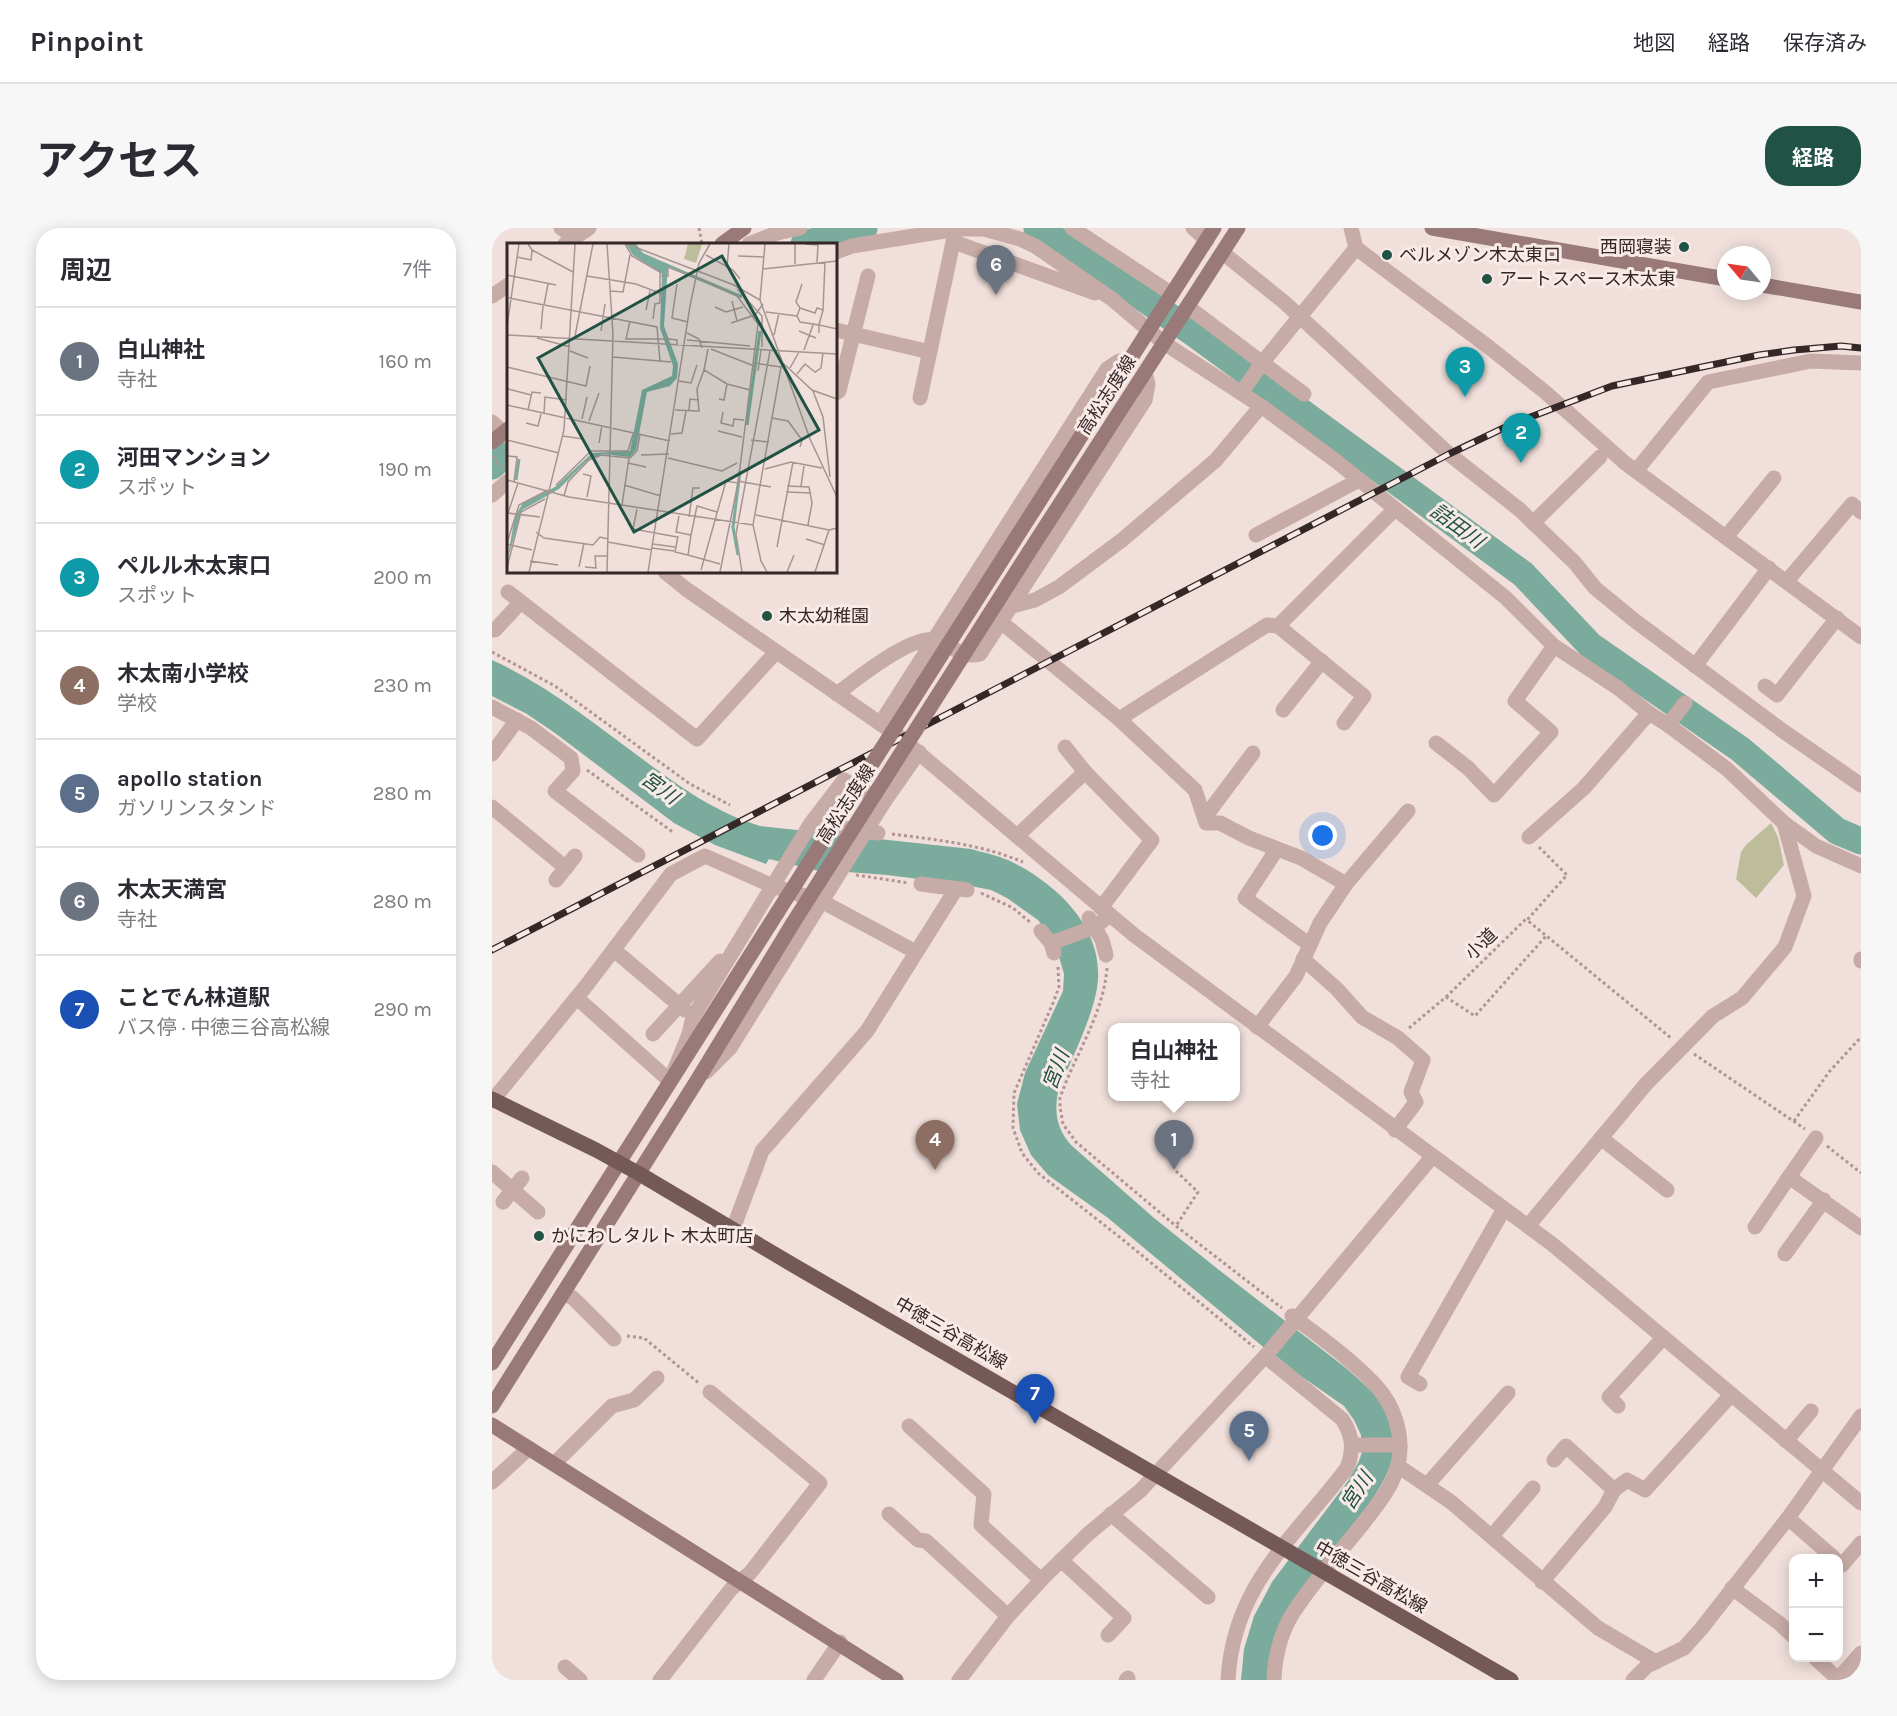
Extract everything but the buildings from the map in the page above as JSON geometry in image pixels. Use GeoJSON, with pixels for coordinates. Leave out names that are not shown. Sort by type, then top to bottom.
{"type":"FeatureCollection","features":[{"type":"Feature","properties":{"kind":"main road"},"geometry":{"type":"LineString","coordinates":[[723,243],[744,228]]}},
{"type":"Feature","properties":{"kind":"main road","name":"高松志度線"},"geometry":{"type":"LineString","coordinates":[[492,1406],[793,923],[1238,228]]}},
{"type":"Feature","properties":{"kind":"main road"},"geometry":{"type":"LineString","coordinates":[[1432,228],[1717,277]]}},
{"type":"Feature","properties":{"kind":"main road","name":"高松志度線"},"geometry":{"type":"LineString","coordinates":[[492,1363],[1210,234]]}},
{"type":"Feature","properties":{"kind":"main road"},"geometry":{"type":"LineString","coordinates":[[1771,287],[1861,302]]}},
{"type":"Feature","properties":{"kind":"main road","name":"中徳三谷高松線"},"geometry":{"type":"LineString","coordinates":[[493,1100],[638,1173],[1511,1680]]}},
{"type":"Feature","properties":{"kind":"main road"},"geometry":{"type":"LineString","coordinates":[[492,1425],[840,1642],[896,1680]]}},
{"type":"Feature","properties":{"kind":"street"},"geometry":{"type":"LineString","coordinates":[[561,228],[570,241],[589,228]]}},
{"type":"Feature","properties":{"kind":"street"},"geometry":{"type":"LineString","coordinates":[[752,243],[777,233],[800,228]]}},
{"type":"Feature","properties":{"kind":"street"},"geometry":{"type":"LineString","coordinates":[[1072,228],[1169,297]]}},
{"type":"Feature","properties":{"kind":"street"},"geometry":{"type":"LineString","coordinates":[[1193,228],[1210,234]]}},
{"type":"Feature","properties":{"kind":"street"},"geometry":{"type":"LineString","coordinates":[[1351,228],[1356,248],[1509,363],[1636,471],[1861,637]]}},
{"type":"Feature","properties":{"kind":"street"},"geometry":{"type":"LineString","coordinates":[[837,252],[852,246],[984,229],[1020,239],[1035,246],[1336,461],[1506,598],[1554,646],[1668,724],[1727,770],[1784,823],[1816,846],[1861,866]]}},
{"type":"Feature","properties":{"kind":"street"},"geometry":{"type":"LineString","coordinates":[[956,233],[1112,299]]}},
{"type":"Feature","properties":{"kind":"street"},"geometry":{"type":"LineString","coordinates":[[920,398],[956,233]]}},
{"type":"Feature","properties":{"kind":"street"},"geometry":{"type":"LineString","coordinates":[[1241,393],[1262,363],[1356,248]]}},
{"type":"Feature","properties":{"kind":"street"},"geometry":{"type":"LineString","coordinates":[[1223,253],[1300,317],[1449,454],[1533,523],[1575,562],[1595,588],[1695,666],[1861,785]]}},
{"type":"Feature","properties":{"kind":"street"},"geometry":{"type":"LineString","coordinates":[[837,392],[868,276]]}},
{"type":"Feature","properties":{"kind":"street"},"geometry":{"type":"LineString","coordinates":[[492,296],[507,286]]}},
{"type":"Feature","properties":{"kind":"street"},"geometry":{"type":"LineString","coordinates":[[1187,309],[1304,394]]}},
{"type":"Feature","properties":{"kind":"street"},"geometry":{"type":"LineString","coordinates":[[837,330],[930,352]]}},
{"type":"Feature","properties":{"kind":"street"},"geometry":{"type":"LineString","coordinates":[[880,724],[1107,369],[1119,361],[1130,360]]}},
{"type":"Feature","properties":{"kind":"street"},"geometry":{"type":"LineString","coordinates":[[1636,471],[1708,382],[1811,361],[1861,363]]}},
{"type":"Feature","properties":{"kind":"street"},"geometry":{"type":"LineString","coordinates":[[837,694],[867,671],[916,643],[933,640],[970,657],[980,654],[1145,399],[1148,384],[1145,372]]}},
{"type":"Feature","properties":{"kind":"street"},"geometry":{"type":"LineString","coordinates":[[1012,606],[1035,600],[1059,586],[1122,540],[1216,460],[1261,406]]}},
{"type":"Feature","properties":{"kind":"street"},"geometry":{"type":"LineString","coordinates":[[492,422],[503,435]]}},
{"type":"Feature","properties":{"kind":"street"},"geometry":{"type":"LineString","coordinates":[[1533,523],[1600,457]]}},
{"type":"Feature","properties":{"kind":"street"},"geometry":{"type":"LineString","coordinates":[[1726,537],[1774,478]]}},
{"type":"Feature","properties":{"kind":"street"},"geometry":{"type":"LineString","coordinates":[[1256,535],[1359,480]]}},
{"type":"Feature","properties":{"kind":"street"},"geometry":{"type":"LineString","coordinates":[[492,495],[507,482]]}},
{"type":"Feature","properties":{"kind":"street"},"geometry":{"type":"LineString","coordinates":[[1787,581],[1852,504],[1861,512]]}},
{"type":"Feature","properties":{"kind":"street"},"geometry":{"type":"LineString","coordinates":[[1278,626],[1395,508]]}},
{"type":"Feature","properties":{"kind":"street"},"geometry":{"type":"LineString","coordinates":[[1695,666],[1769,568]]}},
{"type":"Feature","properties":{"kind":"street"},"geometry":{"type":"LineString","coordinates":[[666,573],[686,590],[919,752],[1134,935],[1552,1244],[1821,1472],[1861,1503]]}},
{"type":"Feature","properties":{"kind":"street"},"geometry":{"type":"LineString","coordinates":[[508,592],[697,739],[776,652]]}},
{"type":"Feature","properties":{"kind":"street"},"geometry":{"type":"LineString","coordinates":[[495,630],[520,603]]}},
{"type":"Feature","properties":{"kind":"street"},"geometry":{"type":"LineString","coordinates":[[1765,686],[1777,695],[1837,618]]}},
{"type":"Feature","properties":{"kind":"street"},"geometry":{"type":"LineString","coordinates":[[1001,622],[1119,719],[1196,790],[1206,823],[1220,823],[1249,838],[1301,858],[1346,884]]}},
{"type":"Feature","properties":{"kind":"street"},"geometry":{"type":"LineString","coordinates":[[1119,719],[1267,625],[1278,626],[1364,696],[1344,723]]}},
{"type":"Feature","properties":{"kind":"street"},"geometry":{"type":"LineString","coordinates":[[1436,743],[1468,768],[1494,795],[1551,732],[1515,701],[1554,646]]}},
{"type":"Feature","properties":{"kind":"street"},"geometry":{"type":"LineString","coordinates":[[1283,710],[1322,661]]}},
{"type":"Feature","properties":{"kind":"street"},"geometry":{"type":"LineString","coordinates":[[1668,724],[1685,703]]}},
{"type":"Feature","properties":{"kind":"street"},"geometry":{"type":"LineString","coordinates":[[492,707],[531,728],[571,758],[573,771],[555,791],[639,855]]}},
{"type":"Feature","properties":{"kind":"street"},"geometry":{"type":"LineString","coordinates":[[1529,837],[1584,788],[1649,713]]}},
{"type":"Feature","properties":{"kind":"street"},"geometry":{"type":"LineString","coordinates":[[492,754],[517,720]]}},
{"type":"Feature","properties":{"kind":"street"},"geometry":{"type":"LineString","coordinates":[[1051,942],[1091,925],[1106,911],[1152,840],[1085,772],[1065,747]]}},
{"type":"Feature","properties":{"kind":"street"},"geometry":{"type":"LineString","coordinates":[[698,1078],[730,1048],[823,902],[846,874],[872,832],[884,802],[919,752]]}},
{"type":"Feature","properties":{"kind":"street"},"geometry":{"type":"LineString","coordinates":[[1205,817],[1253,753]]}},
{"type":"Feature","properties":{"kind":"street"},"geometry":{"type":"LineString","coordinates":[[1017,836],[1085,772]]}},
{"type":"Feature","properties":{"kind":"street"},"geometry":{"type":"LineString","coordinates":[[577,998],[670,1081],[689,1034],[693,1017],[811,823],[844,780],[884,802]]}},
{"type":"Feature","properties":{"kind":"street"},"geometry":{"type":"LineString","coordinates":[[492,807],[570,862],[556,880]]}},
{"type":"Feature","properties":{"kind":"street"},"geometry":{"type":"LineString","coordinates":[[1257,1027],[1296,976],[1320,923],[1346,884],[1408,811]]}},
{"type":"Feature","properties":{"kind":"street"},"geometry":{"type":"LineString","coordinates":[[811,823],[872,832]]}},
{"type":"Feature","properties":{"kind":"street"},"geometry":{"type":"LineString","coordinates":[[1528,1226],[1646,1084],[1713,1016],[1742,998],[1785,947],[1804,896],[1784,823]]}},
{"type":"Feature","properties":{"kind":"street"},"geometry":{"type":"LineString","coordinates":[[1277,849],[1245,898],[1307,952],[1362,1017],[1398,1038],[1423,1060],[1412,1092],[1416,1102],[1395,1130]]}},
{"type":"Feature","properties":{"kind":"street"},"geometry":{"type":"LineString","coordinates":[[493,1100],[577,998],[671,874],[705,856],[773,886],[823,902],[916,952]]}},
{"type":"Feature","properties":{"kind":"street"},"geometry":{"type":"LineString","coordinates":[[784,870],[846,874]]}},
{"type":"Feature","properties":{"kind":"street"},"geometry":{"type":"LineString","coordinates":[[733,1229],[762,1151],[867,1031],[916,952],[962,890],[921,884]]}},
{"type":"Feature","properties":{"kind":"street"},"geometry":{"type":"LineString","coordinates":[[1091,925],[1102,940],[1106,955]]}},
{"type":"Feature","properties":{"kind":"street"},"geometry":{"type":"LineString","coordinates":[[653,1034],[740,940]]}},
{"type":"Feature","properties":{"kind":"street"},"geometry":{"type":"LineString","coordinates":[[614,950],[693,1017]]}},
{"type":"Feature","properties":{"kind":"street"},"geometry":{"type":"LineString","coordinates":[[1601,1138],[1667,1190]]}},
{"type":"Feature","properties":{"kind":"street"},"geometry":{"type":"LineString","coordinates":[[1755,1227],[1816,1138]]}},
{"type":"Feature","properties":{"kind":"street"},"geometry":{"type":"LineString","coordinates":[[959,1680],[1008,1616],[1041,1580],[1088,1534],[1141,1490],[1267,1355],[1432,1157]]}},
{"type":"Feature","properties":{"kind":"street"},"geometry":{"type":"LineString","coordinates":[[492,1172],[538,1212]]}},
{"type":"Feature","properties":{"kind":"street"},"geometry":{"type":"LineString","coordinates":[[1790,1177],[1861,1228]]}},
{"type":"Feature","properties":{"kind":"street"},"geometry":{"type":"LineString","coordinates":[[1785,1254],[1824,1200]]}},
{"type":"Feature","properties":{"kind":"street"},"geometry":{"type":"LineString","coordinates":[[1420,1384],[1408,1377],[1504,1209]]}},
{"type":"Feature","properties":{"kind":"street"},"geometry":{"type":"LineString","coordinates":[[563,1293],[573,1298],[614,1339]]}},
{"type":"Feature","properties":{"kind":"street"},"geometry":{"type":"LineString","coordinates":[[1274,1680],[1277,1654],[1286,1625],[1322,1571],[1385,1495],[1398,1466],[1394,1416],[1383,1393],[1363,1373],[1294,1320]]}},
{"type":"Feature","properties":{"kind":"street"},"geometry":{"type":"LineString","coordinates":[[1618,1406],[1609,1397],[1663,1338]]}},
{"type":"Feature","properties":{"kind":"street"},"geometry":{"type":"LineString","coordinates":[[1228,1680],[1231,1653],[1239,1623],[1256,1584],[1347,1468],[1354,1445],[1347,1425],[1336,1412],[1267,1355]]}},
{"type":"Feature","properties":{"kind":"street"},"geometry":{"type":"LineString","coordinates":[[554,1464],[612,1406],[634,1400],[657,1378]]}},
{"type":"Feature","properties":{"kind":"street"},"geometry":{"type":"LineString","coordinates":[[660,1680],[731,1589],[750,1573],[820,1482],[710,1392]]}},
{"type":"Feature","properties":{"kind":"street"},"geometry":{"type":"LineString","coordinates":[[1426,1485],[1508,1393]]}},
{"type":"Feature","properties":{"kind":"street"},"geometry":{"type":"LineString","coordinates":[[1542,1582],[1605,1506],[1614,1491],[1627,1480],[1645,1490],[1731,1395]]}},
{"type":"Feature","properties":{"kind":"street"},"geometry":{"type":"LineString","coordinates":[[1786,1441],[1811,1411]]}},
{"type":"Feature","properties":{"kind":"street"},"geometry":{"type":"LineString","coordinates":[[1634,1680],[1647,1666],[1683,1648],[1788,1518],[1861,1416]]}},
{"type":"Feature","properties":{"kind":"street"},"geometry":{"type":"LineString","coordinates":[[909,1426],[984,1494],[981,1525],[1041,1580]]}},
{"type":"Feature","properties":{"kind":"street"},"geometry":{"type":"LineString","coordinates":[[1354,1445],[1397,1444]]}},
{"type":"Feature","properties":{"kind":"street"},"geometry":{"type":"LineString","coordinates":[[1554,1460],[1566,1446],[1614,1491]]}},
{"type":"Feature","properties":{"kind":"street"},"geometry":{"type":"LineString","coordinates":[[492,1482],[530,1448]]}},
{"type":"Feature","properties":{"kind":"street"},"geometry":{"type":"LineString","coordinates":[[1398,1466],[1451,1502],[1598,1628],[1656,1662]]}},
{"type":"Feature","properties":{"kind":"street"},"geometry":{"type":"LineString","coordinates":[[1492,1536],[1533,1488]]}},
{"type":"Feature","properties":{"kind":"street"},"geometry":{"type":"LineString","coordinates":[[889,1514],[918,1540],[926,1541],[1008,1616]]}},
{"type":"Feature","properties":{"kind":"street"},"geometry":{"type":"LineString","coordinates":[[1111,1514],[1208,1597]]}},
{"type":"Feature","properties":{"kind":"street"},"geometry":{"type":"LineString","coordinates":[[1788,1518],[1827,1554]]}},
{"type":"Feature","properties":{"kind":"street"},"geometry":{"type":"LineString","coordinates":[[1843,1560],[1861,1544]]}},
{"type":"Feature","properties":{"kind":"street"},"geometry":{"type":"LineString","coordinates":[[1061,1560],[1124,1618],[1108,1635]]}},
{"type":"Feature","properties":{"kind":"street"},"geometry":{"type":"LineString","coordinates":[[1732,1588],[1789,1632]]}},
{"type":"Feature","properties":{"kind":"street"},"geometry":{"type":"LineString","coordinates":[[814,1680],[840,1642]]}},
{"type":"Feature","properties":{"kind":"street"},"geometry":{"type":"LineString","coordinates":[[1819,1662],[1838,1680],[1861,1653]]}},
{"type":"Feature","properties":{"kind":"street"},"geometry":{"type":"LineString","coordinates":[[566,1667],[580,1680]]}},
{"type":"Feature","properties":{"kind":"path"},"geometry":{"type":"LineString","coordinates":[[699,228],[702,243]]}},
{"type":"Feature","properties":{"kind":"path"},"geometry":{"type":"LineString","coordinates":[[492,456],[507,473]]}},
{"type":"Feature","properties":{"kind":"path"},"geometry":{"type":"LineString","coordinates":[[492,652],[555,686],[690,784],[730,805]]}},
{"type":"Feature","properties":{"kind":"path"},"geometry":{"type":"LineString","coordinates":[[571,758],[674,833]]}},
{"type":"Feature","properties":{"kind":"path"},"geometry":{"type":"LineString","coordinates":[[872,832],[968,844],[1000,852],[1027,863]]}},
{"type":"Feature","properties":{"kind":"path","name":"小道"},"geometry":{"type":"LineString","coordinates":[[1398,1038],[1446,997],[1535,910],[1567,875],[1529,837]]}},
{"type":"Feature","properties":{"kind":"path"},"geometry":{"type":"LineString","coordinates":[[846,874],[921,884]]}},
{"type":"Feature","properties":{"kind":"path"},"geometry":{"type":"LineString","coordinates":[[962,890],[987,895],[1013,908],[1051,942],[1059,970],[1059,987],[1014,1093],[1013,1128],[1022,1153],[1038,1173],[1267,1355]]}},
{"type":"Feature","properties":{"kind":"path"},"geometry":{"type":"LineString","coordinates":[[1535,910],[1527,920],[1683,1047],[1794,1121],[1861,1173]]}},
{"type":"Feature","properties":{"kind":"path"},"geometry":{"type":"LineString","coordinates":[[1446,997],[1475,1016],[1546,936]]}},
{"type":"Feature","properties":{"kind":"path"},"geometry":{"type":"LineString","coordinates":[[1106,955],[1107,969],[1102,1001],[1060,1098],[1060,1116],[1068,1133],[1176,1226],[1294,1320]]}},
{"type":"Feature","properties":{"kind":"path"},"geometry":{"type":"LineString","coordinates":[[1794,1121],[1829,1072],[1861,1037]]}},
{"type":"Feature","properties":{"kind":"path"},"geometry":{"type":"LineString","coordinates":[[1176,1171],[1198,1192],[1176,1226]]}},
{"type":"Feature","properties":{"kind":"path"},"geometry":{"type":"LineString","coordinates":[[614,1339],[632,1335],[644,1338],[710,1392]]}},
{"type":"Feature","properties":{"kind":"green space"},"geometry":{"type":"Polygon","coordinates":[[[1771,823],[1778,837],[1784,865],[1756,898],[1736,879],[1741,852],[1771,823]]]}},
{"type":"Feature","properties":{"kind":"water","name":"宮川"},"geometry":{"type":"Polygon","coordinates":[[[492,660],[551,693],[683,788],[712,806],[743,820],[760,826],[971,849],[993,855],[1031,873],[1063,898],[1076,913],[1087,930],[1094,948],[1098,968],[1097,988],[1086,1027],[1058,1092],[1056,1107],[1062,1133],[1071,1145],[1154,1218],[1346,1368],[1376,1396],[1390,1419],[1394,1442],[1391,1463],[1382,1484],[1322,1564],[1268,1680],[1241,1680],[1244,1649],[1254,1616],[1272,1582],[1348,1481],[1362,1452],[1361,1435],[1344,1406],[1285,1365],[1108,1218],[1048,1175],[1031,1155],[1020,1130],[1017,1104],[1025,1073],[1063,991],[1064,974],[1055,943],[1038,920],[1007,898],[991,890],[887,875],[823,872],[769,859],[766,864],[715,845],[674,823],[555,733],[527,714],[492,696],[492,660]]]}},
{"type":"Feature","properties":{"kind":"waterway","name":"詰田川"},"geometry":{"type":"LineString","coordinates":[[808,243],[864,228]]}},
{"type":"Feature","properties":{"kind":"waterway","name":"詰田川"},"geometry":{"type":"LineString","coordinates":[[1037,228],[1086,258],[1196,335],[1523,574],[1590,645],[1740,749],[1837,831],[1861,841]]}},
{"type":"Feature","properties":{"kind":"waterway","name":"詰田川"},"geometry":{"type":"LineString","coordinates":[[492,466],[507,452]]}},
{"type":"Feature","properties":{"kind":"railway"},"geometry":{"type":"LineString","coordinates":[[492,950],[1449,454],[1512,424],[1612,386],[1759,355],[1841,346],[1861,348]]}},
{"type":"Feature","properties":{"kind":"place","name":"西岡寝装"},"geometry":{"type":"Point","coordinates":[1684,247]}},
{"type":"Feature","properties":{"kind":"place","name":"ベルメゾン木太東口"},"geometry":{"type":"Point","coordinates":[1387,255]}},
{"type":"Feature","properties":{"kind":"place","name":"アートスペース木太東"},"geometry":{"type":"Point","coordinates":[1487,279]}},
{"type":"Feature","properties":{"kind":"place","name":"木太天満宮"},"geometry":{"type":"Point","coordinates":[996,295]}},
{"type":"Feature","properties":{"kind":"place","name":"ペルル木太東口"},"geometry":{"type":"Point","coordinates":[1465,397]}},
{"type":"Feature","properties":{"kind":"place","name":"河田マンション"},"geometry":{"type":"Point","coordinates":[1521,463]}},
{"type":"Feature","properties":{"kind":"place","name":"木太幼稚園"},"geometry":{"type":"Point","coordinates":[767,616]}},
{"type":"Feature","properties":{"kind":"place","name":"木太南小学校"},"geometry":{"type":"Point","coordinates":[935,1170]}},
{"type":"Feature","properties":{"kind":"place","name":"白山神社"},"geometry":{"type":"Point","coordinates":[1174,1170]}},
{"type":"Feature","properties":{"kind":"place","name":"かにわしタルト 木太町店"},"geometry":{"type":"Point","coordinates":[539,1236]}},
{"type":"Feature","properties":{"kind":"place","name":"ことでん林道駅"},"geometry":{"type":"Point","coordinates":[1035,1424]}},
{"type":"Feature","properties":{"kind":"place","name":"apollo station"},"geometry":{"type":"Point","coordinates":[1249,1461]}}]}
